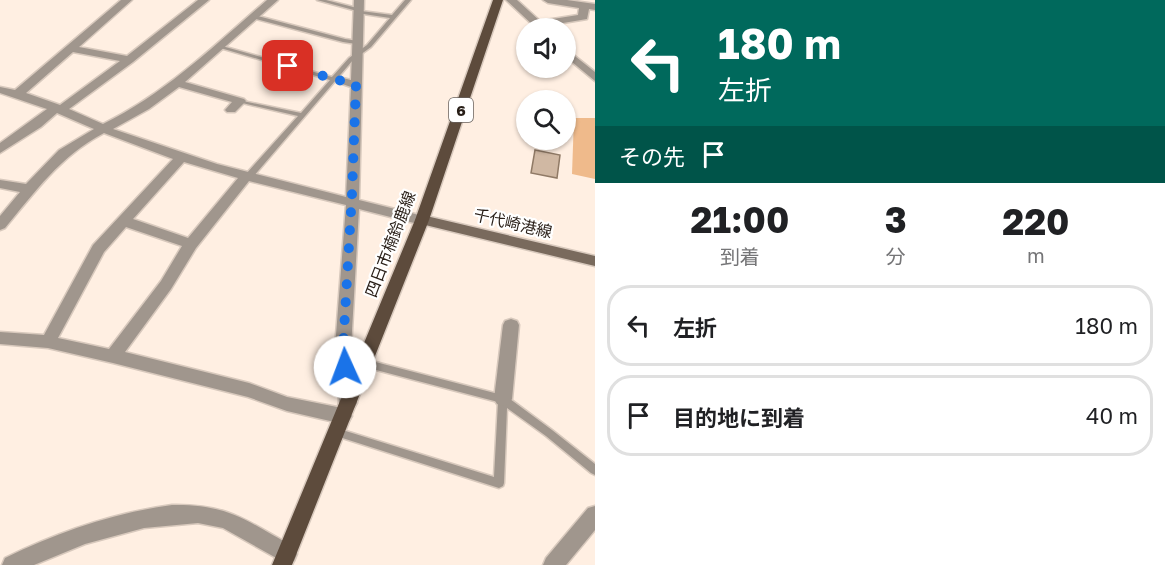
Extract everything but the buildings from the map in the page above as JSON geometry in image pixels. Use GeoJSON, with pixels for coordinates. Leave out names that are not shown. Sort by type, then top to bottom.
{"type":"FeatureCollection","features":[{"type":"Feature","properties":{"kind":"main road","name":"四日市楠鈴鹿線"},"geometry":{"type":"LineString","coordinates":[[286,561],[422,220],[498,0]]}},
{"type":"Feature","properties":{"kind":"main road","name":"千代崎港線"},"geometry":{"type":"LineString","coordinates":[[422,220],[595,261]]}},
{"type":"Feature","properties":{"kind":"street"},"geometry":{"type":"LineString","coordinates":[[18,94],[127,0]]}},
{"type":"Feature","properties":{"kind":"street"},"geometry":{"type":"LineString","coordinates":[[0,149],[129,60],[204,0]]}},
{"type":"Feature","properties":{"kind":"street"},"geometry":{"type":"LineString","coordinates":[[0,225],[30,189],[74,145],[151,103],[273,0]]}},
{"type":"Feature","properties":{"kind":"street"},"geometry":{"type":"LineString","coordinates":[[511,0],[530,18]]}},
{"type":"Feature","properties":{"kind":"street"},"geometry":{"type":"LineString","coordinates":[[555,0],[590,6],[583,17]]}},
{"type":"Feature","properties":{"kind":"street"},"geometry":{"type":"LineString","coordinates":[[0,338],[48,342],[113,356],[249,390],[287,404],[342,417],[343,348],[359,7]]}},
{"type":"Feature","properties":{"kind":"street"},"geometry":{"type":"LineString","coordinates":[[576,18],[583,17],[595,25]]}},
{"type":"Feature","properties":{"kind":"street"},"geometry":{"type":"LineString","coordinates":[[71,48],[129,60]]}},
{"type":"Feature","properties":{"kind":"street"},"geometry":{"type":"LineString","coordinates":[[576,61],[595,78]]}},
{"type":"Feature","properties":{"kind":"street"},"geometry":{"type":"LineString","coordinates":[[334,79],[356,85]]}},
{"type":"Feature","properties":{"kind":"street"},"geometry":{"type":"LineString","coordinates":[[177,83],[240,101],[231,110]]}},
{"type":"Feature","properties":{"kind":"street"},"geometry":{"type":"LineString","coordinates":[[0,90],[18,94],[58,109],[122,138],[248,175],[422,220]]}},
{"type":"Feature","properties":{"kind":"street"},"geometry":{"type":"LineString","coordinates":[[48,342],[99,249],[182,156]]}},
{"type":"Feature","properties":{"kind":"street"},"geometry":{"type":"LineString","coordinates":[[113,356],[166,285],[191,244],[248,175]]}},
{"type":"Feature","properties":{"kind":"street"},"geometry":{"type":"LineString","coordinates":[[0,184],[30,189]]}},
{"type":"Feature","properties":{"kind":"street"},"geometry":{"type":"LineString","coordinates":[[124,221],[191,244]]}},
{"type":"Feature","properties":{"kind":"street"},"geometry":{"type":"LineString","coordinates":[[503,399],[511,325]]}},
{"type":"Feature","properties":{"kind":"street"},"geometry":{"type":"LineString","coordinates":[[12,565],[60,543],[123,523],[161,517],[197,515],[222,518],[286,561]]}},
{"type":"Feature","properties":{"kind":"street"},"geometry":{"type":"LineString","coordinates":[[553,565],[595,515]]}},
{"type":"Feature","properties":{"kind":"lane"},"geometry":{"type":"LineString","coordinates":[[320,0],[359,7],[393,17]]}},
{"type":"Feature","properties":{"kind":"lane"},"geometry":{"type":"LineString","coordinates":[[248,175],[356,55],[369,46],[408,0]]}},
{"type":"Feature","properties":{"kind":"lane"},"geometry":{"type":"LineString","coordinates":[[254,17],[356,42]]}},
{"type":"Feature","properties":{"kind":"lane"},"geometry":{"type":"LineString","coordinates":[[220,47],[334,79]]}},
{"type":"Feature","properties":{"kind":"lane"},"geometry":{"type":"LineString","coordinates":[[240,101],[302,115]]}},
{"type":"Feature","properties":{"kind":"lane"},"geometry":{"type":"LineString","coordinates":[[364,363],[503,399],[595,470]]}},
{"type":"Feature","properties":{"kind":"lane"},"geometry":{"type":"LineString","coordinates":[[342,417],[499,483],[503,399]]}},
{"type":"Feature","properties":{"kind":"shaded area"},"geometry":{"type":"Polygon","coordinates":[[[576,118],[595,118],[595,179],[572,174],[573,150],[576,150],[576,118]]]}},
{"type":"Feature","properties":{"kind":"route"},"geometry":{"type":"LineString","coordinates":[[288,66],[356,85],[343,348],[345,367]]}}]}
